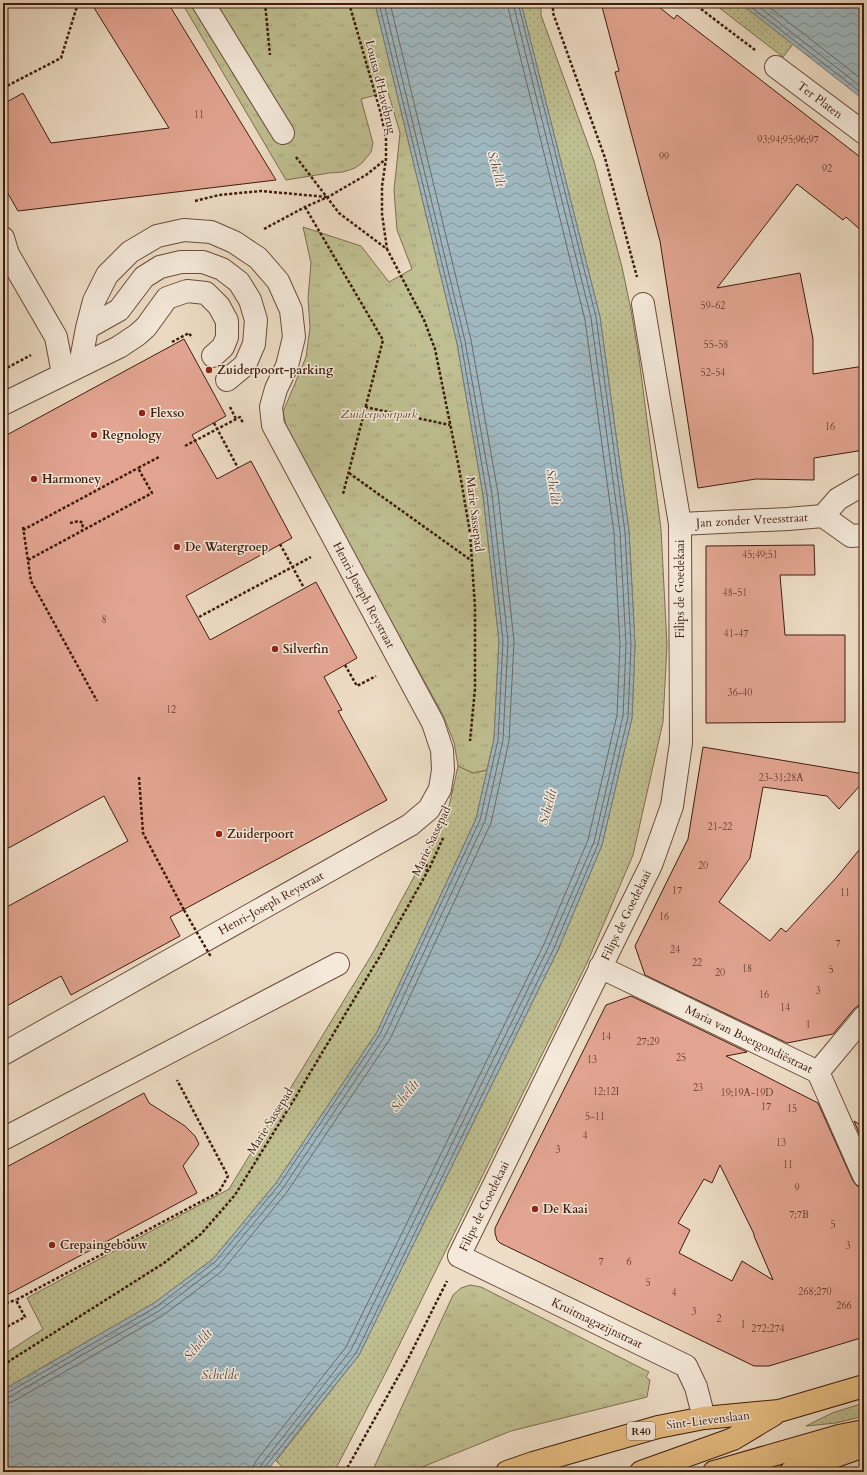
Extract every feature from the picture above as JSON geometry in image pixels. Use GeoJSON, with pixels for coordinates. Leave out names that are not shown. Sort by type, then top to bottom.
{"type":"FeatureCollection","features":[{"type":"Feature","properties":{"kind":"main road","name":"Sint-Lievenslaan"},"geometry":{"type":"LineString","coordinates":[[507,1472],[533,1462],[658,1427],[704,1418],[779,1411],[864,1386]]}},
{"type":"Feature","properties":{"kind":"main road","name":"R40"},"geometry":{"type":"LineString","coordinates":[[641,1472],[733,1440],[779,1411]]}},
{"type":"Feature","properties":{"kind":"main road"},"geometry":{"type":"LineString","coordinates":[[714,1472],[839,1436],[864,1431]]}},
{"type":"Feature","properties":{"kind":"main road"},"geometry":{"type":"LineString","coordinates":[[795,1471],[864,1446]]}},
{"type":"Feature","properties":{"kind":"street"},"geometry":{"type":"LineString","coordinates":[[203,3],[283,133]]}},
{"type":"Feature","properties":{"kind":"street","name":"Ter Platen"},"geometry":{"type":"LineString","coordinates":[[776,67],[864,134]]}},
{"type":"Feature","properties":{"kind":"street","name":"Henri-Joseph Reystraat"},"geometry":{"type":"LineString","coordinates":[[3,1054],[410,825],[429,809],[440,789],[443,770],[442,750],[433,723],[273,425],[271,407],[276,388],[288,366],[294,337],[291,310],[278,281],[258,258],[234,242],[211,232],[184,230],[157,236],[130,252],[107,275],[94,301],[87,328],[72,370]]}},
{"type":"Feature","properties":{"kind":"street"},"geometry":{"type":"LineString","coordinates":[[5,248],[56,337],[72,370]]}},
{"type":"Feature","properties":{"kind":"street"},"geometry":{"type":"LineString","coordinates":[[87,328],[119,310],[144,277],[160,267],[181,262],[203,262],[222,268],[239,282],[250,300],[256,320],[254,344],[245,365],[227,380]]}},
{"type":"Feature","properties":{"kind":"street"},"geometry":{"type":"LineString","coordinates":[[3,404],[119,347],[146,327],[167,298],[187,291],[206,293],[219,306],[227,321],[227,337],[223,347],[213,356]]}},
{"type":"Feature","properties":{"kind":"street","name":"Filips de Goedekaai"},"geometry":{"type":"LineString","coordinates":[[459,1256],[651,865],[672,806],[681,743],[680,524],[643,304]]}},
{"type":"Feature","properties":{"kind":"street","name":"Jan zonder Vreesstraat"},"geometry":{"type":"LineString","coordinates":[[823,516],[838,499],[864,484]]}},
{"type":"Feature","properties":{"kind":"street","name":"Jan zonder Vreesstraat"},"geometry":{"type":"LineString","coordinates":[[680,524],[823,516],[851,536],[864,535]]}},
{"type":"Feature","properties":{"kind":"street"},"geometry":{"type":"LineString","coordinates":[[3,1139],[338,964]]}},
{"type":"Feature","properties":{"kind":"street","name":"Maria van Boergondiëstraat"},"geometry":{"type":"LineString","coordinates":[[600,967],[818,1072],[864,1176]]}},
{"type":"Feature","properties":{"kind":"street"},"geometry":{"type":"LineString","coordinates":[[818,1072],[864,1017]]}},
{"type":"Feature","properties":{"kind":"street","name":"Kruitmagazijnstraat"},"geometry":{"type":"LineString","coordinates":[[459,1256],[686,1366],[696,1388],[704,1418]]}},
{"type":"Feature","properties":{"kind":"path"},"geometry":{"type":"LineString","coordinates":[[3,88],[61,58],[78,3]]}},
{"type":"Feature","properties":{"kind":"path","name":"Louisa d'Havébrug"},"geometry":{"type":"LineString","coordinates":[[349,3],[381,114],[386,139],[386,159],[382,186],[382,214],[387,249]]}},
{"type":"Feature","properties":{"kind":"path"},"geometry":{"type":"LineString","coordinates":[[553,3],[553,13],[605,158],[643,304]]}},
{"type":"Feature","properties":{"kind":"path"},"geometry":{"type":"LineString","coordinates":[[693,3],[776,67]]}},
{"type":"Feature","properties":{"kind":"path"},"geometry":{"type":"LineString","coordinates":[[234,242],[260,231],[305,207],[328,197],[366,175],[386,159]]}},
{"type":"Feature","properties":{"kind":"path","name":"Marie Sassepad"},"geometry":{"type":"LineString","coordinates":[[328,197],[339,213],[387,249],[424,320],[435,349],[460,468],[470,533],[475,607],[475,689],[470,748]]}},
{"type":"Feature","properties":{"kind":"path"},"geometry":{"type":"LineString","coordinates":[[305,207],[383,340],[342,497]]}},
{"type":"Feature","properties":{"kind":"path"},"geometry":{"type":"LineString","coordinates":[[173,345],[172,342],[189,333],[193,340]]}},
{"type":"Feature","properties":{"kind":"path"},"geometry":{"type":"LineString","coordinates":[[229,405],[236,419]]}},
{"type":"Feature","properties":{"kind":"path"},"geometry":{"type":"LineString","coordinates":[[365,407],[450,425]]}},
{"type":"Feature","properties":{"kind":"path"},"geometry":{"type":"LineString","coordinates":[[214,423],[238,468]]}},
{"type":"Feature","properties":{"kind":"path"},"geometry":{"type":"LineString","coordinates":[[97,701],[31,580],[23,528],[159,457]]}},
{"type":"Feature","properties":{"kind":"path"},"geometry":{"type":"LineString","coordinates":[[28,560],[152,493],[138,468]]}},
{"type":"Feature","properties":{"kind":"path"},"geometry":{"type":"LineString","coordinates":[[349,473],[472,561]]}},
{"type":"Feature","properties":{"kind":"path"},"geometry":{"type":"LineString","coordinates":[[70,523],[79,521],[83,523],[81,532]]}},
{"type":"Feature","properties":{"kind":"path"},"geometry":{"type":"LineString","coordinates":[[199,617],[336,543]]}},
{"type":"Feature","properties":{"kind":"path"},"geometry":{"type":"LineString","coordinates":[[280,544],[304,588]]}},
{"type":"Feature","properties":{"kind":"path"},"geometry":{"type":"LineString","coordinates":[[345,665],[357,686],[380,674]]}},
{"type":"Feature","properties":{"kind":"path"},"geometry":{"type":"LineString","coordinates":[[138,777],[143,833],[211,957]]}},
{"type":"Feature","properties":{"kind":"path","name":"Marie Sassepad"},"geometry":{"type":"LineString","coordinates":[[3,1365],[164,1263],[202,1234],[234,1195],[296,1098],[380,956],[430,867],[445,832]]}},
{"type":"Feature","properties":{"kind":"path"},"geometry":{"type":"LineString","coordinates":[[6,1303],[16,1300],[219,1192],[228,1176],[163,1055]]}},
{"type":"Feature","properties":{"kind":"path","name":"Filips de Goedekaai"},"geometry":{"type":"LineString","coordinates":[[345,1472],[408,1359],[459,1256]]}},
{"type":"Feature","properties":{"kind":"path"},"geometry":{"type":"LineString","coordinates":[[3,1329],[26,1317],[16,1300]]}},
{"type":"Feature","properties":{"kind":"green space","name":"Zuiderpoortpark"},"geometry":{"type":"Polygon","coordinates":[[[182,3],[375,3],[457,343],[483,495],[499,641],[494,739],[487,770],[473,773],[458,766],[454,742],[443,715],[288,435],[283,412],[306,357],[310,328],[308,298],[311,263],[303,227],[361,246],[389,282],[412,269],[397,230],[394,190],[400,133],[388,92],[361,99],[373,143],[371,152],[362,163],[355,168],[343,172],[286,180],[182,3]]]}},
{"type":"Feature","properties":{"kind":"green space"},"geometry":{"type":"Polygon","coordinates":[[[521,3],[541,3],[541,15],[594,161],[622,267],[631,310],[639,358],[661,529],[667,645],[663,722],[633,855],[587,963],[386,1372],[334,1472],[288,1472],[276,1461],[359,1355],[558,950],[602,845],[632,718],[635,645],[629,531],[600,317],[521,3]]]}},
{"type":"Feature","properties":{"kind":"green space"},"geometry":{"type":"Polygon","coordinates":[[[713,3],[740,3],[793,44],[783,57],[713,3]]]}},
{"type":"Feature","properties":{"kind":"green space"},"geometry":{"type":"Polygon","coordinates":[[[458,766],[473,773],[487,770],[476,819],[377,1032],[276,1183],[213,1259],[154,1303],[3,1390],[3,1355],[43,1329],[27,1298],[229,1189],[374,951],[422,862],[449,806],[458,766]]]}},
{"type":"Feature","properties":{"kind":"green space"},"geometry":{"type":"Polygon","coordinates":[[[470,1285],[481,1287],[649,1372],[646,1377],[650,1380],[647,1397],[511,1431],[410,1472],[372,1472],[453,1295],[461,1288],[470,1285]]]}},
{"type":"Feature","properties":{"kind":"green space"},"geometry":{"type":"Polygon","coordinates":[[[864,1403],[864,1416],[836,1423],[806,1426],[832,1413],[864,1403]]]}},
{"type":"Feature","properties":{"kind":"water","name":"Schelde"},"geometry":{"type":"Polygon","coordinates":[[[375,3],[521,3],[600,317],[629,531],[635,645],[632,718],[602,845],[558,950],[359,1355],[266,1472],[3,1472],[3,1390],[154,1303],[213,1259],[276,1183],[377,1032],[476,819],[494,739],[499,641],[483,495],[457,343],[375,3]]]}},
{"type":"Feature","properties":{"kind":"water"},"geometry":{"type":"Polygon","coordinates":[[[740,3],[864,3],[864,100],[740,3]]]}},
{"type":"Feature","properties":{"kind":"building"},"geometry":{"type":"Polygon","coordinates":[[[91,3],[168,3],[276,180],[18,211],[3,185],[3,104],[23,93],[51,143],[169,128],[91,3]]]}},
{"type":"Feature","properties":{"kind":"building"},"geometry":{"type":"Polygon","coordinates":[[[601,3],[654,3],[674,19],[677,15],[864,160],[864,233],[846,217],[843,220],[797,184],[717,288],[800,273],[813,339],[813,374],[864,366],[864,450],[814,458],[814,480],[756,479],[698,488],[660,241],[615,72],[619,71],[601,3]]]}},
{"type":"Feature","properties":{"kind":"building","name":"Zuiderpoort"},"geometry":{"type":"Polygon","coordinates":[[[184,339],[226,416],[192,435],[217,479],[251,461],[292,538],[186,596],[210,640],[316,582],[357,658],[324,677],[342,710],[338,711],[387,800],[170,917],[180,936],[71,995],[61,976],[3,1008],[3,909],[128,841],[104,796],[3,851],[3,437],[184,339]]]}},
{"type":"Feature","properties":{"kind":"building"},"geometry":{"type":"Polygon","coordinates":[[[814,545],[815,575],[780,575],[785,635],[845,635],[845,722],[706,723],[706,546],[814,545]]]}},
{"type":"Feature","properties":{"kind":"building"},"geometry":{"type":"Polygon","coordinates":[[[703,747],[864,774],[864,781],[839,809],[827,796],[763,787],[750,858],[719,902],[770,941],[781,928],[786,932],[836,878],[864,844],[864,1005],[859,1005],[854,1009],[833,1034],[787,1043],[645,975],[635,946],[688,839],[703,747]]]}},
{"type":"Feature","properties":{"kind":"building"},"geometry":{"type":"Polygon","coordinates":[[[631,996],[747,1052],[726,1056],[818,1103],[853,1181],[857,1186],[864,1188],[864,1337],[769,1366],[754,1366],[500,1243],[497,1240],[495,1228],[606,1005],[631,996]],[[720,1165],[712,1183],[704,1179],[678,1223],[690,1230],[679,1253],[732,1281],[742,1261],[773,1280],[754,1234],[720,1165]]]}},
{"type":"Feature","properties":{"kind":"building","name":"Crepaingebouw"},"geometry":{"type":"Polygon","coordinates":[[[144,1093],[149,1103],[185,1126],[195,1136],[199,1144],[183,1166],[197,1193],[3,1297],[3,1169],[144,1093]]]}},
{"type":"Feature","properties":{"kind":"building"},"geometry":{"type":"Polygon","coordinates":[[[854,1121],[864,1127],[864,1145],[854,1121]]]}},
{"type":"Feature","properties":{"kind":"place","name":"Zuiderpoort-parking"},"geometry":{"type":"Point","coordinates":[209,370]}},
{"type":"Feature","properties":{"kind":"place","name":"Flexso"},"geometry":{"type":"Point","coordinates":[142,413]}},
{"type":"Feature","properties":{"kind":"place","name":"Regnology"},"geometry":{"type":"Point","coordinates":[94,435]}},
{"type":"Feature","properties":{"kind":"place","name":"Harmoney"},"geometry":{"type":"Point","coordinates":[34,479]}},
{"type":"Feature","properties":{"kind":"place","name":"De Watergroep"},"geometry":{"type":"Point","coordinates":[177,547]}},
{"type":"Feature","properties":{"kind":"place","name":"Silverfin"},"geometry":{"type":"Point","coordinates":[275,649]}},
{"type":"Feature","properties":{"kind":"place","name":"Zuiderpoort"},"geometry":{"type":"Point","coordinates":[219,834]}},
{"type":"Feature","properties":{"kind":"place","name":"De Kaai"},"geometry":{"type":"Point","coordinates":[535,1209]}},
{"type":"Feature","properties":{"kind":"place","name":"Crepaingebouw"},"geometry":{"type":"Point","coordinates":[52,1245]}},
{"type":"Feature","properties":{"kind":"water label","name":"Scheldt"},"geometry":{"type":"Point","coordinates":[496,169]}},
{"type":"Feature","properties":{"kind":"water label","name":"Scheldt"},"geometry":{"type":"Point","coordinates":[553,487]}},
{"type":"Feature","properties":{"kind":"water label","name":"Scheldt"},"geometry":{"type":"Point","coordinates":[548,807]}},
{"type":"Feature","properties":{"kind":"water label","name":"Scheldt"},"geometry":{"type":"Point","coordinates":[405,1096]}},
{"type":"Feature","properties":{"kind":"water label","name":"Scheldt"},"geometry":{"type":"Point","coordinates":[198,1345]}}]}
